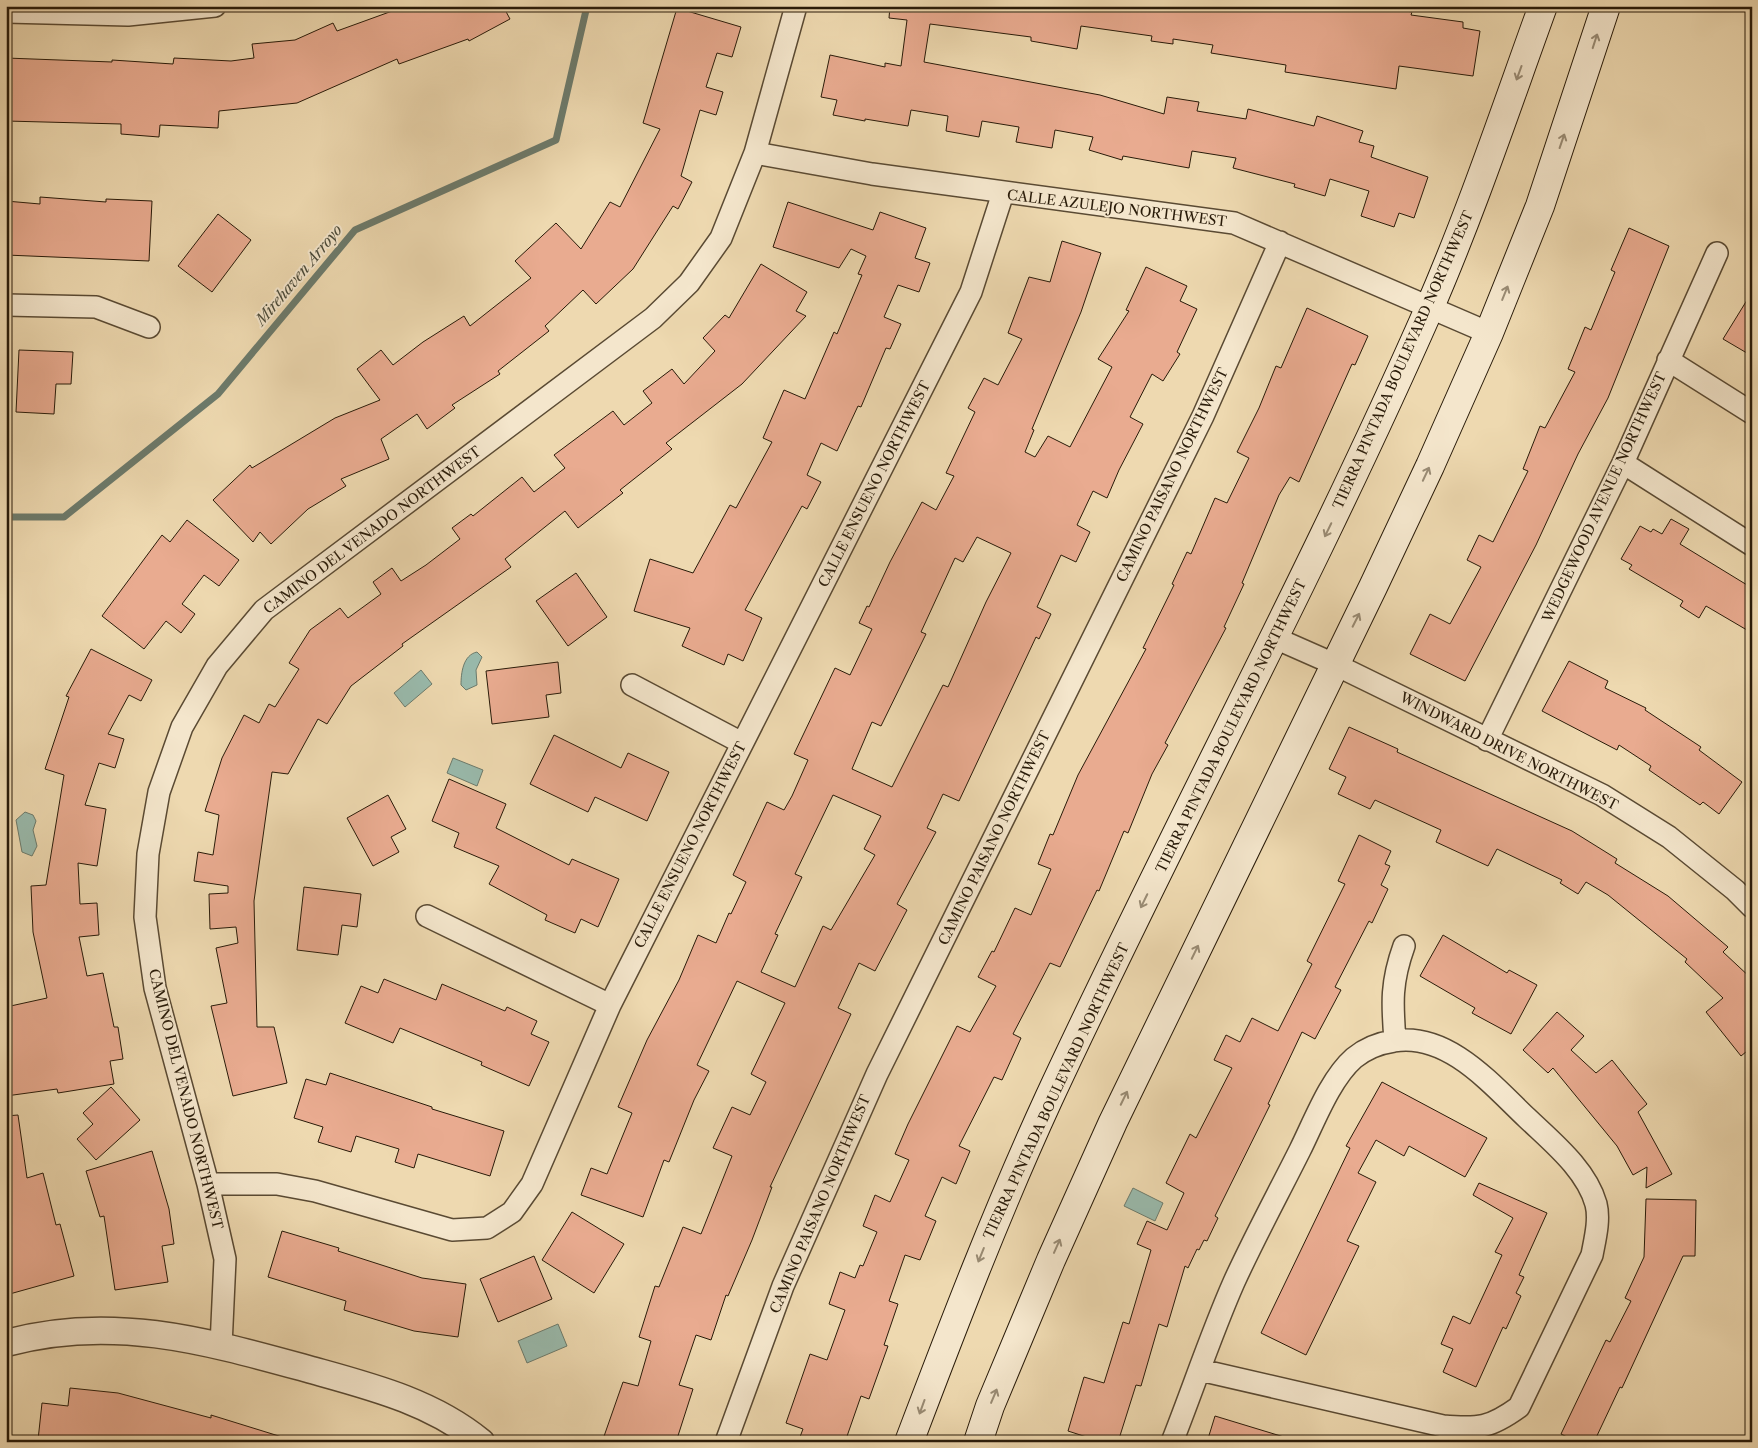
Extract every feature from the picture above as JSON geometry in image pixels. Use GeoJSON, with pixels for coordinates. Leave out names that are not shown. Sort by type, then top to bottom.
{"type":"FeatureCollection","features":[{"type":"Feature","properties":{"kind":"main road","name":"TIERRA PINTADA BOULEVARD NORTHWEST"},"geometry":{"type":"LineString","coordinates":[[909,1442],[993,1224],[1049,1100],[1113,965],[1339,506],[1430,307],[1471,208],[1543,6]]}},
{"type":"Feature","properties":{"kind":"main road"},"geometry":{"type":"LineString","coordinates":[[978,1442],[990,1406],[1050,1260],[1112,1122],[1430,466],[1489,333],[1540,206],[1606,6]]}},
{"type":"Feature","properties":{"kind":"street"},"geometry":{"type":"LineString","coordinates":[[6,12],[128,15],[215,6]]}},
{"type":"Feature","properties":{"kind":"street","name":"CAMINO DEL VENADO NORTHWEST"},"geometry":{"type":"LineString","coordinates":[[221,1346],[225,1259],[208,1184],[155,988],[145,917],[148,854],[158,801],[182,727],[217,666],[264,610],[653,318],[689,283],[721,238],[755,153],[796,6]]}},
{"type":"Feature","properties":{"kind":"street","name":"CALLE AZULEJO NORTHWEST"},"geometry":{"type":"LineString","coordinates":[[755,153],[872,174],[1234,223],[1489,333]]}},
{"type":"Feature","properties":{"kind":"street","name":"CALLE ENSUENO NORTHWEST"},"geometry":{"type":"LineString","coordinates":[[208,1184],[277,1184],[315,1191],[452,1230],[487,1228],[512,1212],[532,1184],[610,1005],[971,292],[1003,193]]}},
{"type":"Feature","properties":{"kind":"street","name":"CAMINO PAISANO NORTHWEST"},"geometry":{"type":"LineString","coordinates":[[726,1442],[783,1286],[877,1074],[1203,416],[1280,242]]}},
{"type":"Feature","properties":{"kind":"street","name":"WEDGEWOOD AVENUE NORTHWEST"},"geometry":{"type":"LineString","coordinates":[[1487,740],[1623,463],[1717,253]]}},
{"type":"Feature","properties":{"kind":"street"},"geometry":{"type":"LineString","coordinates":[[6,305],[96,307],[149,327]]}},
{"type":"Feature","properties":{"kind":"street"},"geometry":{"type":"LineString","coordinates":[[1668,360],[1752,413]]}},
{"type":"Feature","properties":{"kind":"street"},"geometry":{"type":"LineString","coordinates":[[1623,463],[1752,544]]}},
{"type":"Feature","properties":{"kind":"street","name":"WINDWARD DRIVE NORTHWEST"},"geometry":{"type":"LineString","coordinates":[[1275,638],[1334,664],[1602,795],[1661,832],[1735,890],[1752,907]]}},
{"type":"Feature","properties":{"kind":"street"},"geometry":{"type":"LineString","coordinates":[[632,685],[742,743]]}},
{"type":"Feature","properties":{"kind":"street"},"geometry":{"type":"LineString","coordinates":[[427,916],[610,1005]]}},
{"type":"Feature","properties":{"kind":"street"},"geometry":{"type":"LineString","coordinates":[[1395,1040],[1392,1003],[1395,972],[1404,946]]}},
{"type":"Feature","properties":{"kind":"street"},"geometry":{"type":"LineString","coordinates":[[1172,1442],[1200,1370],[1235,1282],[1331,1088],[1354,1059],[1372,1047],[1395,1040],[1422,1041],[1453,1055],[1477,1070],[1558,1148],[1582,1177],[1596,1205],[1597,1233],[1592,1255],[1519,1407],[1498,1422],[1473,1428],[1443,1426],[1200,1370]]}},
{"type":"Feature","properties":{"kind":"street"},"geometry":{"type":"LineString","coordinates":[[6,1343],[34,1335],[100,1330],[170,1335],[221,1346],[396,1395],[430,1408],[465,1429],[481,1442]]}},
{"type":"Feature","properties":{"kind":"shaded area"},"geometry":{"type":"Polygon","coordinates":[[[477,652],[482,657],[476,670],[477,685],[466,690],[461,685],[464,665],[472,654],[477,652]]]}},
{"type":"Feature","properties":{"kind":"shaded area"},"geometry":{"type":"Polygon","coordinates":[[[421,670],[432,684],[405,707],[394,693],[421,670]]]}},
{"type":"Feature","properties":{"kind":"shaded area"},"geometry":{"type":"Polygon","coordinates":[[[453,758],[483,770],[477,786],[447,773],[453,758]]]}},
{"type":"Feature","properties":{"kind":"shaded area"},"geometry":{"type":"Polygon","coordinates":[[[25,812],[33,815],[36,821],[33,830],[37,846],[32,856],[22,852],[16,820],[25,812]]]}},
{"type":"Feature","properties":{"kind":"shaded area"},"geometry":{"type":"Polygon","coordinates":[[[1133,1188],[1163,1203],[1155,1221],[1124,1206],[1133,1188]]]}},
{"type":"Feature","properties":{"kind":"shaded area"},"geometry":{"type":"Polygon","coordinates":[[[558,1324],[567,1346],[527,1363],[518,1341],[558,1324]]]}},
{"type":"Feature","properties":{"kind":"building"},"geometry":{"type":"Polygon","coordinates":[[[406,6],[503,6],[510,19],[469,41],[468,39],[399,64],[397,59],[297,103],[219,111],[218,128],[160,125],[159,137],[121,134],[121,124],[6,121],[6,58],[112,62],[112,60],[173,64],[174,58],[231,61],[254,58],[252,44],[295,40],[333,23],[337,31],[406,6]]]}},
{"type":"Feature","properties":{"kind":"building"},"geometry":{"type":"Polygon","coordinates":[[[890,6],[1374,6],[1412,12],[1411,15],[1463,22],[1463,28],[1480,31],[1473,76],[1399,66],[1396,89],[1285,72],[1286,65],[1211,53],[1213,45],[1173,39],[1173,44],[1151,41],[1152,36],[1081,26],[1077,49],[1031,41],[1031,37],[930,24],[924,62],[1100,95],[1164,114],[1167,97],[1199,102],[1197,111],[1246,119],[1248,109],[1314,126],[1317,116],[1363,131],[1359,142],[1374,146],[1371,157],[1428,177],[1414,218],[1399,213],[1394,227],[1361,216],[1369,191],[1330,179],[1325,196],[1294,187],[1295,184],[1233,168],[1236,158],[1192,151],[1189,168],[1123,156],[1122,160],[1089,150],[1093,137],[1055,130],[1052,148],[1016,142],[1019,127],[982,121],[979,137],[946,131],[948,116],[911,110],[908,126],[833,115],[837,100],[821,97],[830,55],[885,67],[885,63],[901,66],[907,20],[889,18],[890,6]]]}},
{"type":"Feature","properties":{"kind":"building"},"geometry":{"type":"Polygon","coordinates":[[[677,8],[741,27],[732,57],[717,53],[706,87],[723,92],[716,115],[700,110],[681,176],[692,182],[678,209],[673,206],[633,269],[596,304],[583,290],[545,326],[549,331],[498,371],[500,374],[452,405],[455,408],[427,429],[417,414],[381,439],[389,459],[341,479],[346,486],[308,509],[271,544],[260,532],[253,542],[213,500],[250,465],[252,468],[335,418],[380,400],[357,369],[381,350],[393,365],[423,342],[464,316],[470,326],[531,278],[515,261],[556,223],[581,249],[610,202],[620,207],[660,129],[643,123],[677,8]]]}},
{"type":"Feature","properties":{"kind":"building"},"geometry":{"type":"Polygon","coordinates":[[[40,197],[106,202],[106,199],[152,201],[149,261],[6,255],[6,201],[40,204],[40,197]]]}},
{"type":"Feature","properties":{"kind":"building"},"geometry":{"type":"Polygon","coordinates":[[[788,202],[873,230],[880,212],[926,228],[915,258],[930,263],[919,292],[898,285],[884,317],[901,324],[890,349],[886,348],[861,407],[858,406],[837,451],[821,443],[807,475],[821,482],[807,509],[802,506],[745,610],[762,618],[743,661],[728,654],[724,665],[682,646],[690,628],[634,611],[650,559],[693,573],[730,505],[736,508],[772,442],[763,438],[784,390],[805,399],[834,332],[837,334],[862,275],[858,274],[866,256],[851,249],[839,268],[773,247],[788,202]]]}},
{"type":"Feature","properties":{"kind":"building"},"geometry":{"type":"Polygon","coordinates":[[[218,214],[251,240],[212,292],[178,266],[218,214]]]}},
{"type":"Feature","properties":{"kind":"building"},"geometry":{"type":"Polygon","coordinates":[[[1629,228],[1669,246],[1608,398],[1578,454],[1536,545],[1465,681],[1410,654],[1430,614],[1450,624],[1481,567],[1467,560],[1479,535],[1493,542],[1528,471],[1523,469],[1540,426],[1545,428],[1575,372],[1568,369],[1585,327],[1591,330],[1615,272],[1611,270],[1629,228]]]}},
{"type":"Feature","properties":{"kind":"building"},"geometry":{"type":"Polygon","coordinates":[[[1062,241],[1101,253],[1081,312],[1032,429],[1034,430],[1025,452],[1035,457],[1048,436],[1070,447],[1112,367],[1098,359],[1129,311],[1126,310],[1146,267],[1187,286],[1180,301],[1197,309],[1177,352],[1180,354],[1163,381],[1152,374],[1130,417],[1143,424],[1107,498],[1093,491],[1077,525],[1090,532],[1076,562],[1061,555],[1037,607],[1051,614],[1039,639],[1036,637],[959,801],[943,794],[927,828],[936,832],[897,904],[907,910],[875,971],[859,963],[838,1008],[851,1014],[770,1187],[772,1187],[752,1240],[728,1296],[726,1295],[711,1340],[696,1335],[679,1385],[693,1389],[676,1442],[602,1442],[623,1382],[638,1386],[651,1341],[639,1337],[655,1286],[659,1287],[683,1227],[701,1234],[732,1156],[713,1148],[732,1107],[750,1115],[766,1082],[751,1074],[785,1003],[737,981],[697,1065],[709,1071],[694,1100],[669,1162],[664,1160],[643,1217],[581,1195],[591,1168],[607,1174],[632,1113],[618,1107],[647,1040],[679,980],[698,935],[716,943],[729,913],[731,914],[746,882],[733,875],[767,802],[784,810],[792,796],[808,760],[794,754],[835,668],[850,675],[872,629],[859,623],[867,606],[869,607],[890,562],[922,502],[936,510],[954,476],[946,473],[975,412],[968,408],[984,378],[998,385],[1022,339],[1008,333],[1029,277],[1050,282],[1062,241]],[[977,537],[963,562],[955,558],[921,632],[926,634],[881,726],[872,722],[852,769],[892,787],[943,685],[948,687],[986,602],[1011,553],[977,537]],[[833,795],[795,874],[802,877],[775,934],[778,935],[761,972],[795,987],[823,926],[831,930],[875,855],[864,849],[881,816],[833,795]]]}},
{"type":"Feature","properties":{"kind":"building"},"geometry":{"type":"Polygon","coordinates":[[[761,264],[807,292],[796,311],[806,316],[742,384],[666,443],[672,449],[620,490],[623,493],[578,528],[565,511],[505,559],[511,567],[402,644],[403,646],[351,686],[327,724],[318,719],[288,774],[272,772],[254,901],[257,1027],[274,1027],[287,1083],[233,1096],[211,1006],[227,1003],[216,948],[238,943],[236,927],[210,929],[209,894],[228,893],[228,886],[194,881],[198,852],[213,855],[219,815],[205,811],[222,758],[244,715],[259,723],[269,704],[275,707],[299,669],[289,663],[310,630],[340,608],[348,618],[381,594],[373,582],[392,568],[401,581],[426,565],[460,539],[452,528],[471,514],[473,516],[522,477],[534,492],[565,468],[554,455],[613,411],[624,425],[652,403],[643,391],[672,369],[684,384],[715,351],[703,338],[725,315],[729,318],[761,264]]]}},
{"type":"Feature","properties":{"kind":"building"},"geometry":{"type":"Polygon","coordinates":[[[1752,292],[1752,356],[1723,339],[1752,292]]]}},
{"type":"Feature","properties":{"kind":"building"},"geometry":{"type":"Polygon","coordinates":[[[1307,308],[1368,336],[1355,365],[1352,364],[1299,482],[1290,477],[1279,495],[1242,583],[1244,584],[1224,627],[1226,628],[1165,743],[1168,745],[1152,774],[1128,833],[1124,831],[1099,891],[1097,890],[1060,967],[1050,963],[1013,1034],[1021,1038],[1002,1080],[994,1077],[959,1146],[970,1151],[956,1184],[942,1177],[925,1216],[936,1221],[920,1260],[905,1255],[889,1301],[898,1304],[884,1345],[888,1346],[869,1399],[861,1396],[845,1442],[798,1442],[803,1429],[786,1423],[810,1354],[827,1360],[845,1310],[829,1304],[840,1272],[855,1278],[860,1265],[863,1266],[877,1232],[863,1226],[875,1195],[890,1202],[909,1160],[895,1154],[908,1124],[957,1026],[970,1032],[996,986],[978,977],[992,951],[994,952],[1015,908],[1031,915],[1051,869],[1038,864],[1050,834],[1053,835],[1078,775],[1146,649],[1143,648],[1174,585],[1172,584],[1187,552],[1191,554],[1215,498],[1227,503],[1249,458],[1237,452],[1259,408],[1276,366],[1281,368],[1307,308]]]}},
{"type":"Feature","properties":{"kind":"building"},"geometry":{"type":"Polygon","coordinates":[[[19,350],[73,352],[71,384],[56,384],[54,414],[16,412],[19,350]]]}},
{"type":"Feature","properties":{"kind":"building"},"geometry":{"type":"Polygon","coordinates":[[[1671,519],[1689,529],[1680,544],[1752,588],[1752,633],[1706,606],[1699,618],[1680,606],[1683,601],[1629,569],[1632,565],[1621,559],[1640,526],[1651,532],[1653,529],[1662,534],[1671,519]]]}},
{"type":"Feature","properties":{"kind":"building"},"geometry":{"type":"Polygon","coordinates":[[[187,520],[239,560],[219,586],[204,575],[182,604],[195,614],[181,633],[166,621],[144,649],[102,616],[162,535],[170,542],[187,520]]]}},
{"type":"Feature","properties":{"kind":"building"},"geometry":{"type":"Polygon","coordinates":[[[576,573],[607,617],[568,646],[536,601],[576,573]]]}},
{"type":"Feature","properties":{"kind":"building"},"geometry":{"type":"Polygon","coordinates":[[[91,649],[152,680],[141,701],[129,695],[108,734],[124,739],[115,768],[99,763],[85,805],[106,809],[97,866],[78,863],[80,904],[97,903],[99,935],[79,937],[87,976],[103,973],[114,1027],[118,1027],[123,1059],[110,1061],[114,1084],[58,1093],[57,1089],[6,1096],[6,1007],[47,998],[33,932],[31,886],[46,885],[64,775],[45,769],[69,697],[66,696],[91,649]]]}},
{"type":"Feature","properties":{"kind":"building"},"geometry":{"type":"Polygon","coordinates":[[[1569,661],[1608,681],[1605,688],[1646,708],[1645,710],[1701,747],[1699,750],[1742,782],[1719,814],[1703,802],[1700,805],[1649,770],[1651,766],[1619,745],[1617,750],[1542,711],[1569,661]]]}},
{"type":"Feature","properties":{"kind":"building"},"geometry":{"type":"Polygon","coordinates":[[[558,662],[561,693],[546,695],[549,717],[492,724],[486,671],[558,662]]]}},
{"type":"Feature","properties":{"kind":"building"},"geometry":{"type":"Polygon","coordinates":[[[1349,727],[1398,749],[1397,752],[1572,831],[1617,859],[1615,863],[1668,896],[1728,947],[1723,952],[1752,979],[1752,1047],[1741,1056],[1706,1012],[1723,998],[1685,962],[1687,959],[1608,895],[1586,882],[1578,894],[1560,883],[1562,880],[1497,849],[1488,866],[1436,842],[1441,830],[1375,800],[1370,809],[1338,794],[1346,777],[1329,769],[1349,727]]]}},
{"type":"Feature","properties":{"kind":"building"},"geometry":{"type":"Polygon","coordinates":[[[554,735],[621,768],[628,753],[669,772],[647,821],[595,797],[588,812],[530,784],[554,735]]]}},
{"type":"Feature","properties":{"kind":"building"},"geometry":{"type":"Polygon","coordinates":[[[449,779],[506,804],[496,828],[569,865],[572,859],[619,879],[598,927],[581,919],[575,933],[545,920],[547,915],[489,884],[499,866],[454,847],[459,833],[432,821],[449,779]]]}},
{"type":"Feature","properties":{"kind":"building"},"geometry":{"type":"Polygon","coordinates":[[[388,795],[406,829],[391,837],[399,852],[373,866],[347,818],[388,795]]]}},
{"type":"Feature","properties":{"kind":"building"},"geometry":{"type":"Polygon","coordinates":[[[1359,835],[1391,851],[1385,864],[1390,866],[1381,885],[1388,889],[1372,923],[1369,921],[1335,987],[1341,990],[1315,1039],[1302,1032],[1268,1104],[1270,1105],[1215,1216],[1218,1218],[1207,1241],[1204,1240],[1199,1250],[1197,1249],[1188,1268],[1185,1266],[1167,1327],[1159,1324],[1141,1386],[1136,1385],[1118,1442],[1102,1442],[1068,1431],[1084,1377],[1104,1383],[1123,1322],[1129,1324],[1151,1250],[1137,1244],[1147,1221],[1167,1230],[1184,1193],[1166,1183],[1190,1134],[1196,1138],[1232,1068],[1214,1060],[1226,1035],[1240,1042],[1252,1018],[1278,1031],[1312,964],[1307,961],[1345,884],[1338,881],[1359,835]]]}},
{"type":"Feature","properties":{"kind":"building"},"geometry":{"type":"Polygon","coordinates":[[[304,887],[361,894],[357,927],[342,925],[338,955],[297,950],[304,887]]]}},
{"type":"Feature","properties":{"kind":"building"},"geometry":{"type":"Polygon","coordinates":[[[1443,935],[1507,973],[1509,970],[1537,985],[1511,1034],[1472,1013],[1475,1008],[1420,976],[1443,935]]]}},
{"type":"Feature","properties":{"kind":"building"},"geometry":{"type":"Polygon","coordinates":[[[384,979],[436,1000],[442,984],[505,1011],[507,1007],[537,1021],[531,1034],[549,1042],[529,1086],[481,1065],[482,1062],[400,1028],[393,1043],[345,1023],[361,986],[378,993],[384,979]]]}},
{"type":"Feature","properties":{"kind":"building"},"geometry":{"type":"Polygon","coordinates":[[[1557,1012],[1584,1036],[1571,1050],[1596,1073],[1612,1060],[1647,1104],[1638,1112],[1672,1174],[1646,1188],[1647,1167],[1633,1175],[1617,1146],[1553,1068],[1548,1073],[1523,1050],[1557,1012]]]}},
{"type":"Feature","properties":{"kind":"building"},"geometry":{"type":"Polygon","coordinates":[[[330,1073],[432,1107],[432,1109],[504,1131],[490,1176],[418,1154],[414,1168],[395,1162],[399,1149],[356,1136],[351,1152],[318,1142],[323,1127],[294,1118],[306,1079],[326,1085],[330,1073]]]}},
{"type":"Feature","properties":{"kind":"building"},"geometry":{"type":"Polygon","coordinates":[[[1382,1082],[1487,1138],[1465,1177],[1409,1146],[1404,1156],[1376,1140],[1358,1173],[1376,1182],[1347,1241],[1359,1246],[1306,1355],[1261,1333],[1350,1148],[1346,1146],[1382,1082]]]}},
{"type":"Feature","properties":{"kind":"building"},"geometry":{"type":"Polygon","coordinates":[[[111,1087],[140,1120],[96,1160],[77,1139],[93,1124],[83,1113],[111,1087]]]}},
{"type":"Feature","properties":{"kind":"building"},"geometry":{"type":"Polygon","coordinates":[[[18,1115],[27,1178],[43,1173],[56,1225],[60,1224],[74,1276],[6,1295],[6,1116],[18,1115]]]}},
{"type":"Feature","properties":{"kind":"building"},"geometry":{"type":"Polygon","coordinates":[[[152,1151],[169,1209],[174,1244],[162,1246],[168,1282],[115,1290],[104,1216],[100,1217],[86,1171],[152,1151]]]}},
{"type":"Feature","properties":{"kind":"building"},"geometry":{"type":"Polygon","coordinates":[[[1479,1183],[1547,1213],[1519,1275],[1524,1277],[1516,1293],[1521,1296],[1506,1329],[1503,1327],[1476,1387],[1443,1372],[1453,1349],[1441,1344],[1453,1316],[1470,1324],[1502,1255],[1495,1252],[1513,1218],[1473,1195],[1479,1183]]]}},
{"type":"Feature","properties":{"kind":"building"},"geometry":{"type":"Polygon","coordinates":[[[1646,1199],[1696,1200],[1695,1256],[1683,1256],[1622,1388],[1620,1387],[1594,1442],[1577,1442],[1561,1434],[1606,1340],[1610,1342],[1631,1301],[1625,1298],[1644,1257],[1646,1199]]]}},
{"type":"Feature","properties":{"kind":"building"},"geometry":{"type":"Polygon","coordinates":[[[572,1212],[624,1244],[594,1293],[542,1260],[572,1212]]]}},
{"type":"Feature","properties":{"kind":"building"},"geometry":{"type":"Polygon","coordinates":[[[282,1231],[339,1248],[338,1251],[422,1278],[466,1284],[458,1337],[414,1331],[344,1310],[346,1301],[268,1277],[282,1231]]]}},
{"type":"Feature","properties":{"kind":"building"},"geometry":{"type":"Polygon","coordinates":[[[534,1256],[552,1299],[498,1322],[480,1279],[534,1256]]]}},
{"type":"Feature","properties":{"kind":"building"},"geometry":{"type":"Polygon","coordinates":[[[70,1388],[118,1393],[211,1418],[211,1415],[282,1437],[281,1442],[38,1440],[42,1403],[68,1406],[70,1388]]]}},
{"type":"Feature","properties":{"kind":"building"},"geometry":{"type":"Polygon","coordinates":[[[1215,1416],[1284,1437],[1283,1442],[1207,1442],[1215,1416]]]}},
{"type":"Feature","properties":{"kind":"waterway","name":"Mirehaven Arroyo"},"geometry":{"type":"LineString","coordinates":[[6,517],[64,517],[218,394],[355,230],[556,140],[587,6]]}}]}
